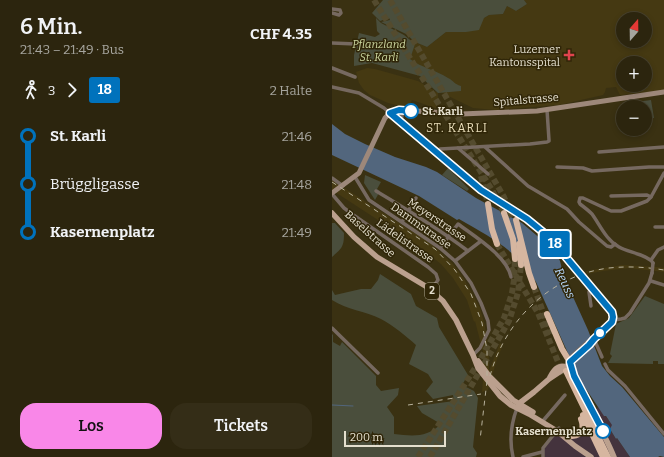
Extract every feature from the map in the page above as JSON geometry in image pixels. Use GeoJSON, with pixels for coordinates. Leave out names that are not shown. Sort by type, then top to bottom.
{"type":"FeatureCollection","features":[{"type":"Feature","properties":{"kind":"highway"},"geometry":{"type":"LineString","coordinates":[[488,204],[492,229],[497,244]]}},
{"type":"Feature","properties":{"kind":"highway"},"geometry":{"type":"LineString","coordinates":[[504,213],[513,239],[515,259]]}},
{"type":"Feature","properties":{"kind":"highway"},"geometry":{"type":"LineString","coordinates":[[521,265],[514,219],[534,287]]}},
{"type":"Feature","properties":{"kind":"highway"},"geometry":{"type":"LineString","coordinates":[[547,314],[562,349],[581,411],[603,457]]}},
{"type":"Feature","properties":{"kind":"highway"},"geometry":{"type":"LineString","coordinates":[[567,366],[608,457]]}},
{"type":"Feature","properties":{"kind":"highway"},"geometry":{"type":"LineString","coordinates":[[572,436],[578,434],[583,428],[581,411]]}},
{"type":"Feature","properties":{"kind":"main road","name":"Spitalstrasse"},"geometry":{"type":"LineString","coordinates":[[390,113],[398,110],[471,114],[547,110],[664,92]]}},
{"type":"Feature","properties":{"kind":"main road"},"geometry":{"type":"LineString","coordinates":[[332,194],[355,178],[361,170],[385,118],[390,113]]}},
{"type":"Feature","properties":{"kind":"main road","name":"Baselstrasse"},"geometry":{"type":"LineString","coordinates":[[332,213],[354,237],[377,257],[431,290],[443,301],[451,311],[473,355],[489,376],[518,406],[558,430],[572,436]]}},
{"type":"Feature","properties":{"kind":"main road"},"geometry":{"type":"LineString","coordinates":[[518,406],[549,378],[555,370],[567,366],[600,426],[614,457]]}},
{"type":"Feature","properties":{"kind":"main road"},"geometry":{"type":"LineString","coordinates":[[525,407],[534,392]]}},
{"type":"Feature","properties":{"kind":"main road","name":"Baselstrasse"},"geometry":{"type":"LineString","coordinates":[[518,406],[525,407],[544,421]]}},
{"type":"Feature","properties":{"kind":"main road","name":"Baselstrasse"},"geometry":{"type":"LineString","coordinates":[[558,430],[575,446],[591,457]]}},
{"type":"Feature","properties":{"kind":"street"},"geometry":{"type":"LineString","coordinates":[[332,8],[340,10],[341,13],[339,15],[332,13]]}},
{"type":"Feature","properties":{"kind":"street"},"geometry":{"type":"LineString","coordinates":[[332,43],[356,44]]}},
{"type":"Feature","properties":{"kind":"street"},"geometry":{"type":"LineString","coordinates":[[332,68],[355,77]]}},
{"type":"Feature","properties":{"kind":"street"},"geometry":{"type":"LineString","coordinates":[[332,87],[359,94],[372,100],[401,122],[481,190],[527,219],[549,237],[612,312],[613,320]]}},
{"type":"Feature","properties":{"kind":"street"},"geometry":{"type":"LineString","coordinates":[[401,122],[402,115],[405,110]]}},
{"type":"Feature","properties":{"kind":"street"},"geometry":{"type":"LineString","coordinates":[[436,152],[440,149],[549,142],[547,110]]}},
{"type":"Feature","properties":{"kind":"street"},"geometry":{"type":"LineString","coordinates":[[485,147],[528,186],[567,209],[579,222],[607,246],[611,247],[615,244]]}},
{"type":"Feature","properties":{"kind":"street"},"geometry":{"type":"LineString","coordinates":[[599,152],[664,147]]}},
{"type":"Feature","properties":{"kind":"street"},"geometry":{"type":"LineString","coordinates":[[458,148],[488,174]]}},
{"type":"Feature","properties":{"kind":"street"},"geometry":{"type":"LineString","coordinates":[[557,167],[583,168],[592,171],[664,167]]}},
{"type":"Feature","properties":{"kind":"street"},"geometry":{"type":"LineString","coordinates":[[652,262],[620,248],[615,244],[608,238],[592,214],[579,202],[580,198],[584,198],[615,212],[637,205],[651,197],[664,173]]}},
{"type":"Feature","properties":{"kind":"street"},"geometry":{"type":"LineString","coordinates":[[332,178],[343,186]]}},
{"type":"Feature","properties":{"kind":"street","name":"Dammstrasse"},"geometry":{"type":"LineString","coordinates":[[355,178],[369,200],[440,248],[454,261],[471,283],[481,303],[489,326],[488,334],[480,348],[473,355]]}},
{"type":"Feature","properties":{"kind":"street","name":"Meyerstrasse"},"geometry":{"type":"LineString","coordinates":[[376,191],[449,236],[468,251]]}},
{"type":"Feature","properties":{"kind":"street","name":"Lädelistrasse"},"geometry":{"type":"LineString","coordinates":[[332,194],[344,208],[436,274],[438,280],[431,290]]}},
{"type":"Feature","properties":{"kind":"street"},"geometry":{"type":"LineString","coordinates":[[611,196],[651,197]]}},
{"type":"Feature","properties":{"kind":"street"},"geometry":{"type":"LineString","coordinates":[[402,222],[416,198]]}},
{"type":"Feature","properties":{"kind":"street"},"geometry":{"type":"LineString","coordinates":[[440,248],[458,224],[498,256],[511,277]]}},
{"type":"Feature","properties":{"kind":"street"},"geometry":{"type":"LineString","coordinates":[[655,227],[664,227]]}},
{"type":"Feature","properties":{"kind":"street"},"geometry":{"type":"LineString","coordinates":[[454,261],[481,241]]}},
{"type":"Feature","properties":{"kind":"street"},"geometry":{"type":"LineString","coordinates":[[567,366],[613,320],[621,319],[627,316],[651,281],[652,262],[658,250],[664,247]]}},
{"type":"Feature","properties":{"kind":"street"},"geometry":{"type":"LineString","coordinates":[[651,281],[664,285]]}},
{"type":"Feature","properties":{"kind":"street"},"geometry":{"type":"LineString","coordinates":[[591,288],[589,292],[591,306]]}},
{"type":"Feature","properties":{"kind":"street"},"geometry":{"type":"LineString","coordinates":[[332,328],[378,373]]}},
{"type":"Feature","properties":{"kind":"street"},"geometry":{"type":"LineString","coordinates":[[593,340],[602,357]]}},
{"type":"Feature","properties":{"kind":"street"},"geometry":{"type":"LineString","coordinates":[[605,364],[608,370],[625,386],[664,434]]}},
{"type":"Feature","properties":{"kind":"street"},"geometry":{"type":"LineString","coordinates":[[544,421],[565,395]]}},
{"type":"Feature","properties":{"kind":"street"},"geometry":{"type":"LineString","coordinates":[[513,457],[510,448],[511,429],[518,406]]}},
{"type":"Feature","properties":{"kind":"street"},"geometry":{"type":"LineString","coordinates":[[523,457],[543,455],[544,448],[558,430]]}},
{"type":"Feature","properties":{"kind":"shaded area","name":"Luzerner Kantonsspital"},"geometry":{"type":"Polygon","coordinates":[[[524,0],[664,0],[664,91],[620,95],[618,92],[652,92],[652,56],[616,56],[616,87],[606,88],[603,95],[559,105],[495,110],[473,108],[438,91],[410,59],[415,42],[427,47],[446,32],[466,32],[489,15],[503,14],[507,6],[516,11],[527,4],[524,0]]]}},
{"type":"Feature","properties":{"kind":"shaded area"},"geometry":{"type":"Polygon","coordinates":[[[367,68],[418,81],[438,93],[438,109],[412,100],[409,106],[400,106],[388,103],[370,95],[359,83],[356,72],[367,68]]]}},
{"type":"Feature","properties":{"kind":"shaded area"},"geometry":{"type":"Polygon","coordinates":[[[332,180],[430,243],[452,263],[464,279],[480,308],[485,326],[489,371],[500,343],[503,345],[497,359],[488,390],[482,392],[483,352],[475,321],[474,322],[467,300],[453,278],[441,264],[421,248],[332,190],[332,180]]]}},
{"type":"Feature","properties":{"kind":"shaded area"},"geometry":{"type":"Polygon","coordinates":[[[622,265],[664,268],[664,272],[629,268],[587,274],[586,271],[622,265]]]}},
{"type":"Feature","properties":{"kind":"shaded area"},"geometry":{"type":"Polygon","coordinates":[[[598,407],[613,425],[610,429],[630,457],[545,457],[543,450],[557,433],[569,442],[598,407]]]}},
{"type":"Feature","properties":{"kind":"green space"},"geometry":{"type":"Polygon","coordinates":[[[383,0],[524,0],[527,4],[516,11],[507,6],[503,14],[489,15],[484,18],[479,30],[466,32],[446,32],[427,47],[415,42],[406,34],[381,22],[390,20],[389,18],[380,21],[372,13],[383,0]]]}},
{"type":"Feature","properties":{"kind":"green space","name":"Pflanzland St. Karli"},"geometry":{"type":"Polygon","coordinates":[[[376,18],[381,23],[404,35],[415,44],[410,59],[419,65],[450,79],[461,86],[461,91],[438,93],[420,76],[372,63],[354,66],[354,55],[359,33],[375,37],[380,34],[377,31],[376,18]]]}},
{"type":"Feature","properties":{"kind":"green space"},"geometry":{"type":"Polygon","coordinates":[[[652,106],[654,118],[652,118],[652,106]]]}},
{"type":"Feature","properties":{"kind":"green space"},"geometry":{"type":"Polygon","coordinates":[[[449,167],[450,170],[469,189],[467,191],[442,175],[449,167]]]}},
{"type":"Feature","properties":{"kind":"green space"},"geometry":{"type":"Polygon","coordinates":[[[365,175],[381,182],[377,189],[380,191],[375,200],[364,183],[365,175]]]}},
{"type":"Feature","properties":{"kind":"green space"},"geometry":{"type":"Polygon","coordinates":[[[332,223],[335,223],[344,233],[344,241],[342,247],[332,257],[332,223]]]}},
{"type":"Feature","properties":{"kind":"green space"},"geometry":{"type":"Polygon","coordinates":[[[380,274],[411,294],[416,306],[437,318],[439,327],[468,375],[462,385],[474,391],[478,398],[473,447],[477,453],[476,457],[332,457],[332,334],[333,342],[340,346],[342,342],[376,376],[376,385],[381,391],[399,388],[398,395],[387,407],[394,417],[394,434],[419,435],[436,429],[441,424],[422,413],[417,406],[454,401],[453,395],[433,399],[426,391],[433,382],[428,374],[409,364],[416,345],[408,338],[381,319],[344,306],[332,300],[332,290],[335,295],[361,289],[371,289],[378,280],[380,274]]]}},
{"type":"Feature","properties":{"kind":"green space"},"geometry":{"type":"Polygon","coordinates":[[[645,296],[664,304],[664,364],[658,364],[658,361],[653,361],[653,364],[608,363],[612,356],[610,354],[616,324],[629,318],[645,296]]]}},
{"type":"Feature","properties":{"kind":"water","name":"Reuss"},"geometry":{"type":"Polygon","coordinates":[[[332,124],[345,134],[365,144],[395,157],[437,172],[476,198],[522,223],[556,253],[560,261],[564,277],[588,330],[602,366],[622,387],[664,437],[664,457],[630,457],[617,438],[616,439],[610,429],[612,425],[606,416],[604,416],[580,380],[536,282],[520,261],[502,245],[459,219],[457,220],[419,196],[332,155],[332,124]]]}},
{"type":"Feature","properties":{"kind":"waterway"},"geometry":{"type":"LineString","coordinates":[[332,405],[353,406]]}},
{"type":"Feature","properties":{"kind":"tunnel"},"geometry":{"type":"LineString","coordinates":[[374,0],[492,190],[504,213]]}},
{"type":"Feature","properties":{"kind":"tunnel"},"geometry":{"type":"LineString","coordinates":[[390,0],[504,197],[512,217]]}},
{"type":"Feature","properties":{"kind":"tunnel"},"geometry":{"type":"LineString","coordinates":[[481,176],[488,204]]}},
{"type":"Feature","properties":{"kind":"tunnel"},"geometry":{"type":"LineString","coordinates":[[497,244],[538,313],[563,374]]}},
{"type":"Feature","properties":{"kind":"tunnel"},"geometry":{"type":"LineString","coordinates":[[418,457],[477,365],[504,318],[512,293],[515,259]]}},
{"type":"Feature","properties":{"kind":"tunnel"},"geometry":{"type":"LineString","coordinates":[[430,457],[509,321],[518,293],[521,265]]}},
{"type":"Feature","properties":{"kind":"tunnel"},"geometry":{"type":"LineString","coordinates":[[534,287],[551,334]]}},
{"type":"Feature","properties":{"kind":"railway"},"geometry":{"type":"LineString","coordinates":[[332,182],[435,249],[455,270],[471,294],[482,323],[487,350],[487,381],[480,440]]}},
{"type":"Feature","properties":{"kind":"railway"},"geometry":{"type":"LineString","coordinates":[[490,376],[497,356],[507,336],[519,319],[533,304],[550,290],[568,280],[588,272],[609,268],[637,267],[664,270]]}},
{"type":"Feature","properties":{"kind":"railway"},"geometry":{"type":"LineString","coordinates":[[408,405],[481,394]]}},
{"type":"Feature","properties":{"kind":"bus line","name":"18"},"geometry":{"type":"LineString","coordinates":[[411,111],[399,110],[390,113],[488,196],[527,219],[549,237],[612,312],[612,322],[570,362],[574,376],[603,431]]}},
{"type":"Feature","properties":{"kind":"place","name":"Luzerner Kantonsspital"},"geometry":{"type":"Point","coordinates":[569,55]}},
{"type":"Feature","properties":{"kind":"place","name":"St. Karli"},"geometry":{"type":"Point","coordinates":[411,111]}},
{"type":"Feature","properties":{"kind":"place","name":"Kasernenplatz"},"geometry":{"type":"Point","coordinates":[603,431]}},
{"type":"Feature","properties":{"kind":"district","name":"ST. KARLI"},"geometry":{"type":"Point","coordinates":[457,128]}}]}
